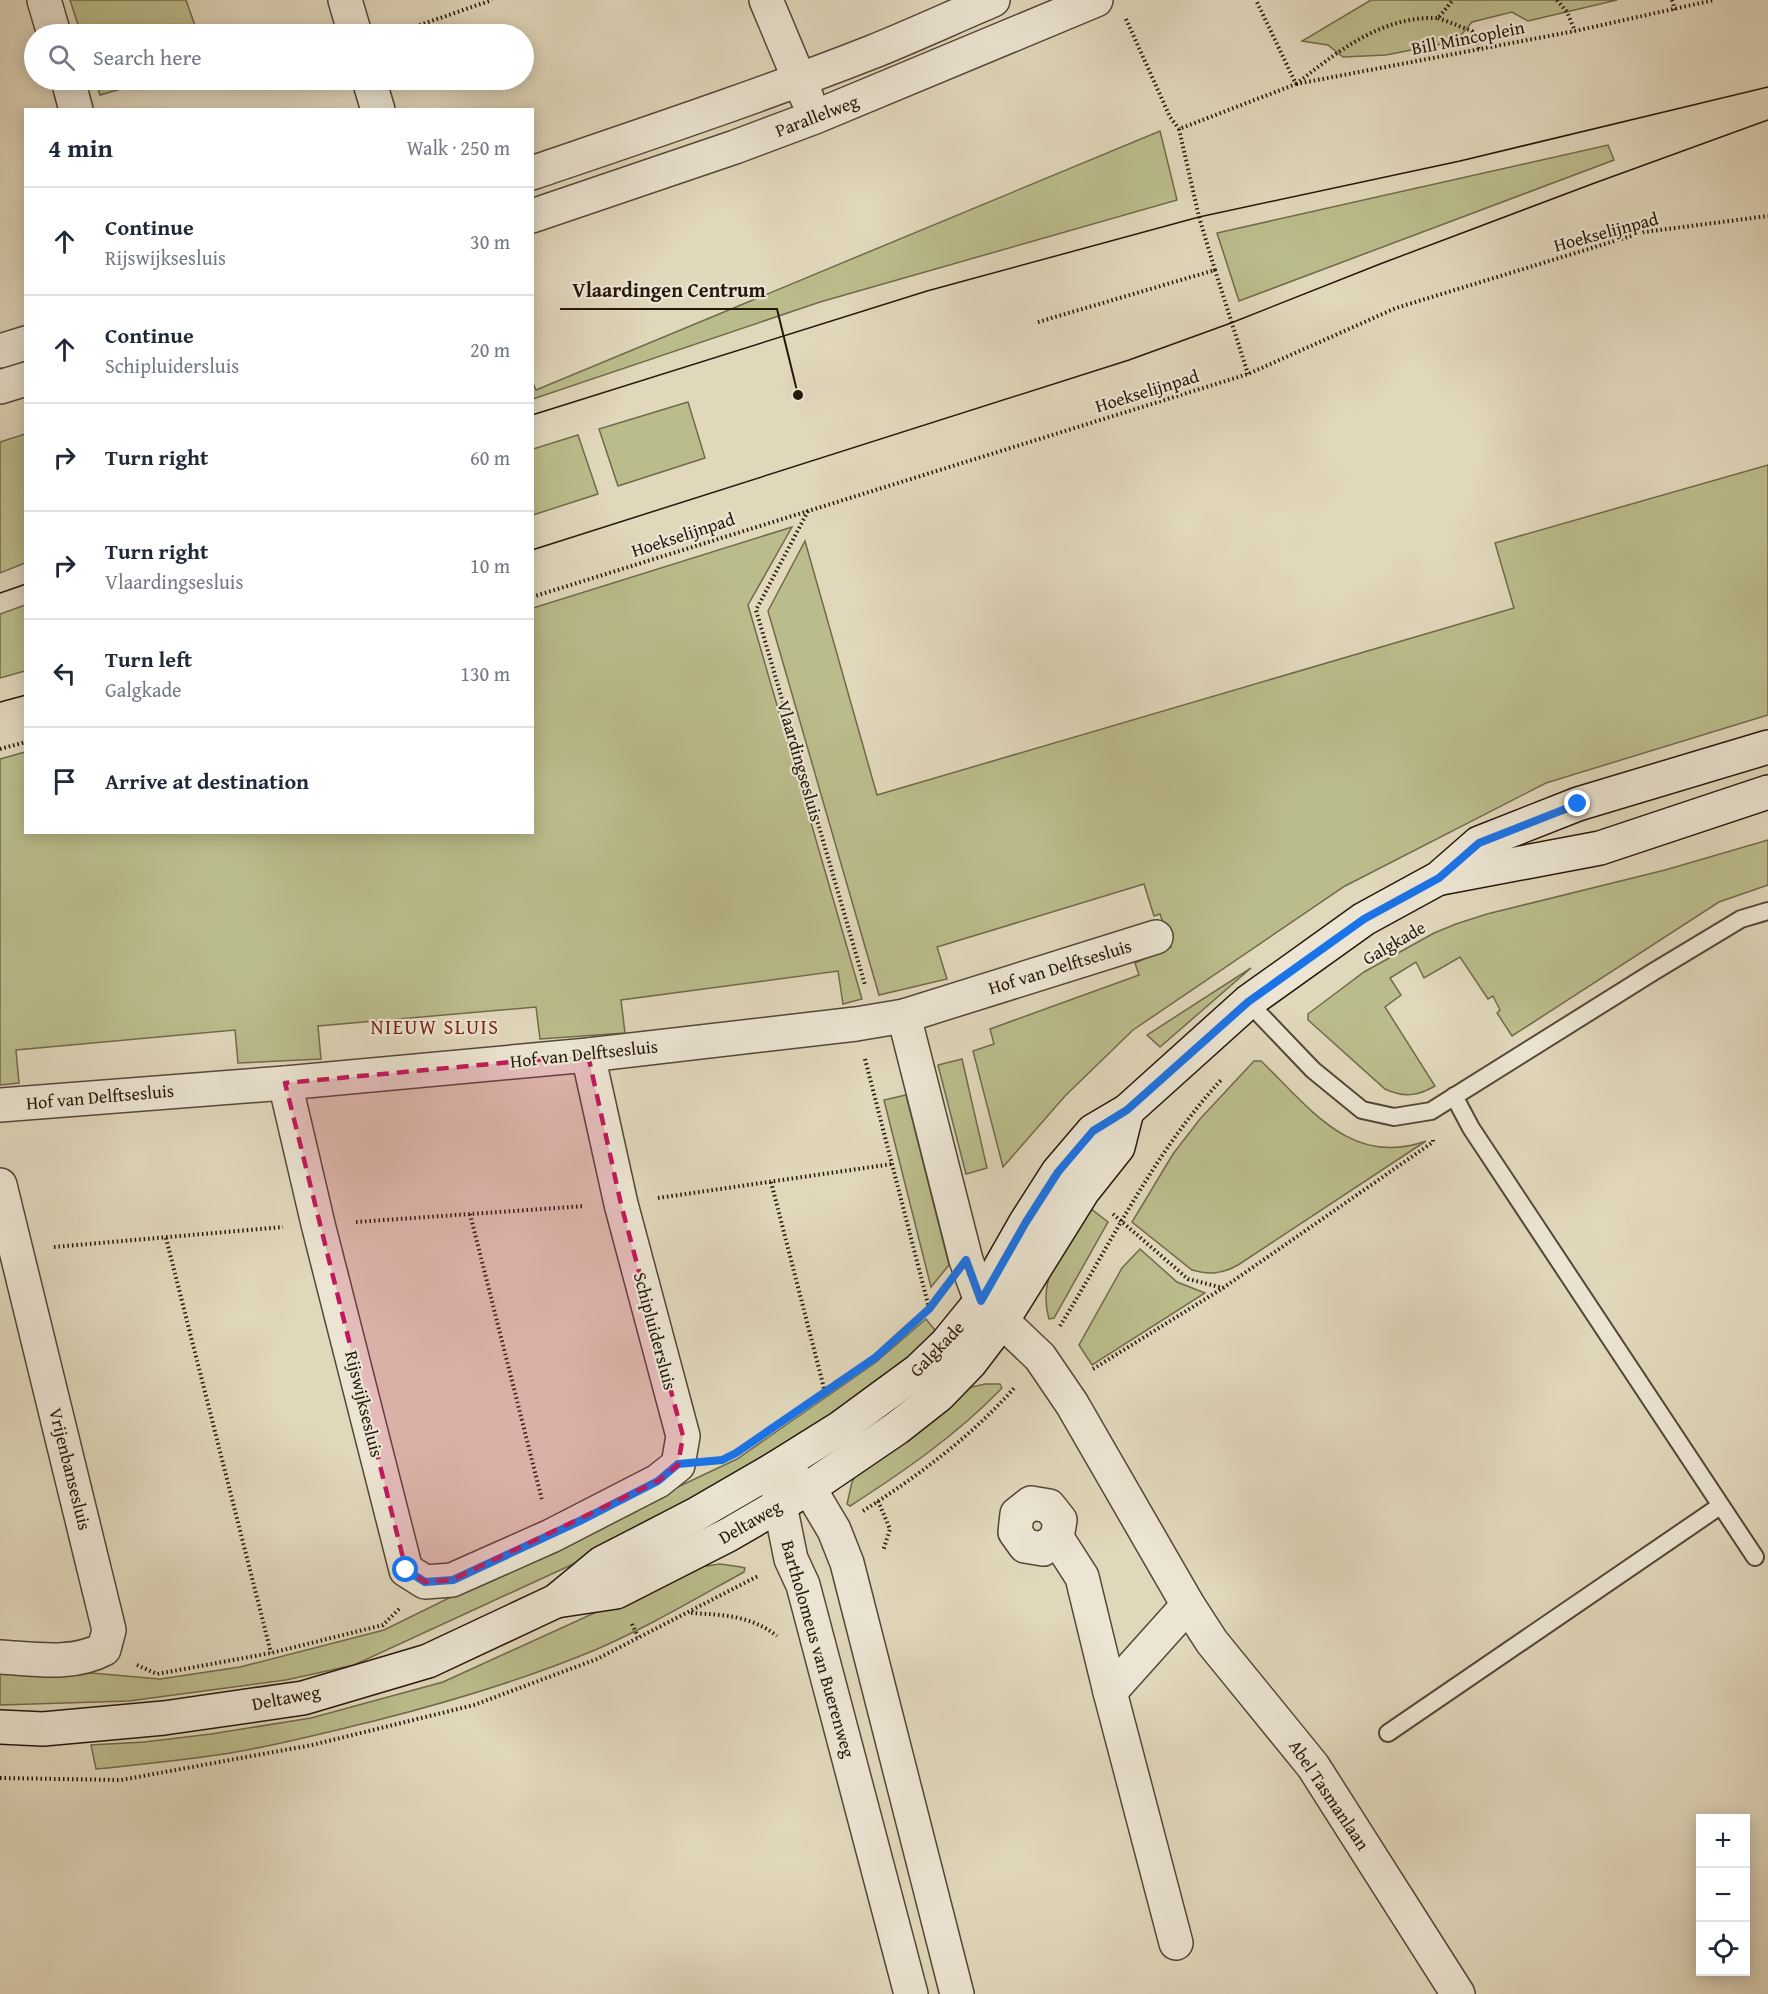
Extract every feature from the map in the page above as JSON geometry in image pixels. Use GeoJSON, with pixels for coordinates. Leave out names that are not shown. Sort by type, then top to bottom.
{"type":"FeatureCollection","features":[{"type":"Feature","properties":{"kind":"street"},"geometry":{"type":"LineString","coordinates":[[44,0],[51,24]]}},
{"type":"Feature","properties":{"kind":"street"},"geometry":{"type":"LineString","coordinates":[[345,0],[352,24]]}},
{"type":"Feature","properties":{"kind":"street"},"geometry":{"type":"LineString","coordinates":[[766,0],[815,117]]}},
{"type":"Feature","properties":{"kind":"street"},"geometry":{"type":"LineString","coordinates":[[534,172],[712,112],[872,52],[993,0]]}},
{"type":"Feature","properties":{"kind":"street","name":"Parallelweg"},"geometry":{"type":"LineString","coordinates":[[534,215],[735,147],[1109,5]]}},
{"type":"Feature","properties":{"kind":"street"},"geometry":{"type":"LineString","coordinates":[[71,90],[75,108]]}},
{"type":"Feature","properties":{"kind":"street"},"geometry":{"type":"LineString","coordinates":[[372,90],[377,108]]}},
{"type":"Feature","properties":{"kind":"street"},"geometry":{"type":"LineString","coordinates":[[0,351],[24,344]]}},
{"type":"Feature","properties":{"kind":"street"},"geometry":{"type":"LineString","coordinates":[[0,387],[24,380]]}},
{"type":"Feature","properties":{"kind":"street","name":"Galgkade"},"geometry":{"type":"LineString","coordinates":[[809,1488],[897,1428],[939,1395],[970,1363],[1026,1222],[1058,1172],[1093,1131],[1127,1110],[1248,1002],[1364,919],[1439,878],[1479,843],[1578,804],[1768,747]]}},
{"type":"Feature","properties":{"kind":"street","name":"Galgkade"},"geometry":{"type":"LineString","coordinates":[[1439,878],[1600,848],[1768,792]]}},
{"type":"Feature","properties":{"kind":"street","name":"Hof van Delftsesluis"},"geometry":{"type":"LineString","coordinates":[[0,1105],[285,1083],[588,1055],[878,1020],[1156,938]]}},
{"type":"Feature","properties":{"kind":"street"},"geometry":{"type":"LineString","coordinates":[[878,1020],[966,1260],[991,1311]]}},
{"type":"Feature","properties":{"kind":"street","name":"Schipluidersluis"},"geometry":{"type":"LineString","coordinates":[[551,1536],[658,1481],[678,1464],[683,1436],[621,1204],[588,1055]]}},
{"type":"Feature","properties":{"kind":"street","name":"Rijswijksesluis"},"geometry":{"type":"LineString","coordinates":[[285,1083],[318,1224],[406,1570],[425,1582]]}},
{"type":"Feature","properties":{"kind":"street","name":"Galgkade"},"geometry":{"type":"LineString","coordinates":[[776,1468],[840,1428],[919,1370],[946,1344],[991,1311],[1118,1147],[1127,1110]]}},
{"type":"Feature","properties":{"kind":"street","name":"Vrijenbansesluis"},"geometry":{"type":"LineString","coordinates":[[0,1185],[109,1630],[104,1649]]}},
{"type":"Feature","properties":{"kind":"street","name":"Abel Tasmanlaan"},"geometry":{"type":"LineString","coordinates":[[991,1311],[1040,1357],[1212,1642],[1312,1766],[1458,1994]]}},
{"type":"Feature","properties":{"kind":"street"},"geometry":{"type":"LineString","coordinates":[[776,1468],[809,1488],[834,1530],[847,1563],[957,1994]]}},
{"type":"Feature","properties":{"kind":"street","name":"Bartholomeus van Buerenweg"},"geometry":{"type":"LineString","coordinates":[[776,1468],[780,1505],[791,1559],[803,1585],[911,1994]]}},
{"type":"Feature","properties":{"kind":"street","name":"Deltaweg"},"geometry":{"type":"LineString","coordinates":[[0,1727],[43,1729],[164,1718],[303,1698],[428,1661],[556,1601],[602,1563],[695,1515],[776,1468]]}},
{"type":"Feature","properties":{"kind":"street","name":"Deltaweg"},"geometry":{"type":"LineString","coordinates":[[556,1601],[616,1592],[728,1535],[809,1488]]}},
{"type":"Feature","properties":{"kind":"street"},"geometry":{"type":"LineString","coordinates":[[425,1582],[453,1580],[551,1536]]}},
{"type":"Feature","properties":{"kind":"street"},"geometry":{"type":"LineString","coordinates":[[1057,1538],[1082,1577],[1176,1943]]}},
{"type":"Feature","properties":{"kind":"street"},"geometry":{"type":"LineString","coordinates":[[1110,1692],[1188,1605]]}},
{"type":"Feature","properties":{"kind":"street"},"geometry":{"type":"LineString","coordinates":[[0,1657],[66,1661],[90,1657],[104,1649]]}},
{"type":"Feature","properties":{"kind":"lane"},"geometry":{"type":"LineString","coordinates":[[1248,1002],[1313,1070],[1362,1110],[1394,1117],[1431,1111],[1741,919],[1768,911]]}},
{"type":"Feature","properties":{"kind":"lane"},"geometry":{"type":"LineString","coordinates":[[1454,1096],[1478,1138],[1755,1557]]}},
{"type":"Feature","properties":{"kind":"lane"},"geometry":{"type":"LineString","coordinates":[[1388,1733],[1720,1506]]}},
{"type":"Feature","properties":{"kind":"path"},"geometry":{"type":"LineString","coordinates":[[423,24],[492,0]]}},
{"type":"Feature","properties":{"kind":"path"},"geometry":{"type":"LineString","coordinates":[[1256,0],[1296,84]]}},
{"type":"Feature","properties":{"kind":"path"},"geometry":{"type":"LineString","coordinates":[[1438,18],[1453,0]]}},
{"type":"Feature","properties":{"kind":"path"},"geometry":{"type":"LineString","coordinates":[[1557,0],[1567,12],[1575,31]]}},
{"type":"Feature","properties":{"kind":"path"},"geometry":{"type":"LineString","coordinates":[[1672,0],[1675,10]]}},
{"type":"Feature","properties":{"kind":"path","name":"Bill Mincoplein"},"geometry":{"type":"LineString","coordinates":[[1296,84],[1575,31],[1714,0]]}},
{"type":"Feature","properties":{"kind":"path"},"geometry":{"type":"LineString","coordinates":[[1109,5],[1170,117],[1179,129],[1199,217],[1248,374]]}},
{"type":"Feature","properties":{"kind":"path"},"geometry":{"type":"LineString","coordinates":[[1179,129],[1296,84],[1336,52],[1368,34],[1409,20],[1438,18],[1472,31],[1479,50]]}},
{"type":"Feature","properties":{"kind":"path","name":"Hoekselijnpad"},"geometry":{"type":"LineString","coordinates":[[534,596],[1248,374],[1396,308],[1644,232],[1768,216]]}},
{"type":"Feature","properties":{"kind":"path"},"geometry":{"type":"LineString","coordinates":[[1038,322],[1215,270]]}},
{"type":"Feature","properties":{"kind":"path","name":"Vlaardingsesluis"},"geometry":{"type":"LineString","coordinates":[[809,510],[756,610],[878,1020],[892,1164],[929,1309],[966,1260]]}},
{"type":"Feature","properties":{"kind":"path"},"geometry":{"type":"LineString","coordinates":[[0,749],[24,743]]}},
{"type":"Feature","properties":{"kind":"path"},"geometry":{"type":"LineString","coordinates":[[1122,1220],[1182,1126],[1229,1071]]}},
{"type":"Feature","properties":{"kind":"path"},"geometry":{"type":"LineString","coordinates":[[1061,1389],[1223,1287],[1433,1142],[1431,1111]]}},
{"type":"Feature","properties":{"kind":"path"},"geometry":{"type":"LineString","coordinates":[[16,1250],[318,1224],[621,1204],[892,1164]]}},
{"type":"Feature","properties":{"kind":"path"},"geometry":{"type":"LineString","coordinates":[[771,1182],[825,1392],[833,1386]]}},
{"type":"Feature","properties":{"kind":"path"},"geometry":{"type":"LineString","coordinates":[[1083,1191],[1122,1220],[1188,1279],[1223,1287]]}},
{"type":"Feature","properties":{"kind":"path"},"geometry":{"type":"LineString","coordinates":[[470,1214],[551,1536]]}},
{"type":"Feature","properties":{"kind":"path"},"geometry":{"type":"LineString","coordinates":[[166,1238],[271,1653]]}},
{"type":"Feature","properties":{"kind":"path"},"geometry":{"type":"LineString","coordinates":[[104,1649],[157,1674],[271,1653],[383,1625],[425,1582]]}},
{"type":"Feature","properties":{"kind":"path"},"geometry":{"type":"LineString","coordinates":[[597,1659],[690,1613],[738,1617],[766,1628],[784,1642]]}},
{"type":"Feature","properties":{"kind":"highlighted area"},"geometry":{"type":"Polygon","coordinates":[[[588,1055],[621,1204],[683,1436],[678,1465],[658,1481],[452,1580],[425,1582],[406,1570],[285,1083],[588,1055]]]}},
{"type":"Feature","properties":{"kind":"green space"},"geometry":{"type":"Polygon","coordinates":[[[70,0],[186,0],[194,24],[78,24],[70,0]]]}},
{"type":"Feature","properties":{"kind":"green space"},"geometry":{"type":"Polygon","coordinates":[[[1371,0],[1617,0],[1528,21],[1512,12],[1472,22],[1456,41],[1386,55],[1343,57],[1328,45],[1302,41],[1371,0]]]}},
{"type":"Feature","properties":{"kind":"green space"},"geometry":{"type":"Polygon","coordinates":[[[98,90],[117,90],[100,95],[98,90]]]}},
{"type":"Feature","properties":{"kind":"green space"},"geometry":{"type":"Polygon","coordinates":[[[1160,131],[1177,200],[820,302],[534,399],[534,385],[536,390],[1160,131]]]}},
{"type":"Feature","properties":{"kind":"green space"},"geometry":{"type":"Polygon","coordinates":[[[1608,145],[1614,160],[1239,301],[1217,233],[1608,145]]]}},
{"type":"Feature","properties":{"kind":"green space"},"geometry":{"type":"Polygon","coordinates":[[[688,402],[705,458],[618,486],[599,429],[688,402]]]}},
{"type":"Feature","properties":{"kind":"green space"},"geometry":{"type":"Polygon","coordinates":[[[24,434],[24,563],[0,573],[0,442],[24,434]]]}},
{"type":"Feature","properties":{"kind":"green space"},"geometry":{"type":"Polygon","coordinates":[[[578,435],[598,494],[534,515],[534,449],[578,435]]]}},
{"type":"Feature","properties":{"kind":"green space"},"geometry":{"type":"Polygon","coordinates":[[[1768,465],[1768,715],[1546,783],[1345,886],[1133,1030],[1065,1096],[1003,1167],[973,1051],[994,1044],[990,1029],[1139,975],[1135,963],[1171,947],[1160,914],[1154,916],[1144,884],[937,947],[947,979],[879,995],[768,611],[805,541],[877,795],[1514,608],[1495,543],[1768,465]]]}},
{"type":"Feature","properties":{"kind":"green space"},"geometry":{"type":"Polygon","coordinates":[[[792,527],[748,605],[862,999],[843,1004],[838,971],[621,1000],[625,1033],[540,1039],[536,1007],[318,1026],[321,1059],[238,1063],[235,1030],[16,1050],[19,1083],[0,1085],[0,759],[24,752],[24,834],[534,834],[534,608],[792,527]]]}},
{"type":"Feature","properties":{"kind":"green space"},"geometry":{"type":"Polygon","coordinates":[[[24,605],[24,671],[0,678],[0,614],[24,605]]]}},
{"type":"Feature","properties":{"kind":"green space"},"geometry":{"type":"Polygon","coordinates":[[[1768,840],[1768,885],[1719,902],[1512,1036],[1497,1013],[1500,1010],[1493,996],[1488,999],[1460,957],[1424,978],[1416,962],[1390,978],[1401,995],[1385,1007],[1435,1086],[1423,1092],[1405,1095],[1385,1089],[1308,1020],[1308,1014],[1364,972],[1434,933],[1456,924],[1487,914],[1665,870],[1768,840]]]}},
{"type":"Feature","properties":{"kind":"green space"},"geometry":{"type":"Polygon","coordinates":[[[1251,968],[1160,1047],[1147,1035],[1251,968]]]}},
{"type":"Feature","properties":{"kind":"green space"},"geometry":{"type":"Polygon","coordinates":[[[962,1059],[987,1168],[966,1174],[938,1065],[962,1059]]]}},
{"type":"Feature","properties":{"kind":"green space"},"geometry":{"type":"Polygon","coordinates":[[[1254,1061],[1261,1061],[1315,1114],[1353,1140],[1375,1146],[1399,1147],[1426,1141],[1238,1265],[1216,1273],[1192,1270],[1132,1222],[1173,1154],[1200,1119],[1254,1061]]]}},
{"type":"Feature","properties":{"kind":"green space"},"geometry":{"type":"Polygon","coordinates":[[[906,1095],[949,1265],[931,1287],[884,1100],[906,1095]]]}},
{"type":"Feature","properties":{"kind":"green space"},"geometry":{"type":"Polygon","coordinates":[[[1086,1205],[1108,1222],[1054,1318],[1049,1319],[1046,1303],[1050,1274],[1086,1205]]]}},
{"type":"Feature","properties":{"kind":"green space"},"geometry":{"type":"Polygon","coordinates":[[[1140,1249],[1177,1282],[1205,1293],[1092,1365],[1079,1345],[1122,1268],[1140,1249]]]}},
{"type":"Feature","properties":{"kind":"green space"},"geometry":{"type":"Polygon","coordinates":[[[926,1319],[938,1334],[847,1408],[606,1549],[354,1665],[286,1680],[129,1701],[0,1705],[0,1673],[80,1672],[160,1679],[240,1667],[384,1630],[737,1459],[875,1363],[926,1319]]]}},
{"type":"Feature","properties":{"kind":"green space"},"geometry":{"type":"Polygon","coordinates":[[[985,1384],[1000,1384],[1002,1388],[929,1452],[850,1506],[847,1504],[852,1482],[859,1470],[968,1388],[985,1384]]]}},
{"type":"Feature","properties":{"kind":"green space"},"geometry":{"type":"Polygon","coordinates":[[[720,1564],[745,1568],[744,1572],[633,1632],[595,1650],[513,1681],[402,1714],[270,1745],[201,1757],[96,1769],[91,1745],[144,1742],[211,1734],[311,1718],[443,1682],[693,1568],[720,1564]]]}},
{"type":"Feature","properties":{"kind":"tram line"},"geometry":{"type":"LineString","coordinates":[[534,414],[927,291],[1199,217],[1460,161],[1768,87]]}},
{"type":"Feature","properties":{"kind":"tram line"},"geometry":{"type":"LineString","coordinates":[[534,549],[1129,360],[1592,184],[1768,120]]}},
{"type":"Feature","properties":{"kind":"tram line"},"geometry":{"type":"LineString","coordinates":[[0,593],[24,585]]}},
{"type":"Feature","properties":{"kind":"tram line"},"geometry":{"type":"LineString","coordinates":[[0,702],[24,696]]}},
{"type":"Feature","properties":{"kind":"place","name":"Vlaardingen Centrum"},"geometry":{"type":"Point","coordinates":[798,395]}},
{"type":"Feature","properties":{"kind":"district","name":"NIEUW SLUIS"},"geometry":{"type":"Point","coordinates":[435,1027]}},
{"type":"Feature","properties":{"kind":"route"},"geometry":{"type":"LineString","coordinates":[[406,1570],[425,1582],[453,1580],[551,1536],[658,1481],[678,1464],[722,1460],[736,1453],[876,1357],[929,1309],[966,1260],[981,1301],[1026,1222],[1058,1172],[1093,1131],[1127,1110],[1248,1002],[1364,919],[1439,878],[1479,843],[1578,804]]}}]}
